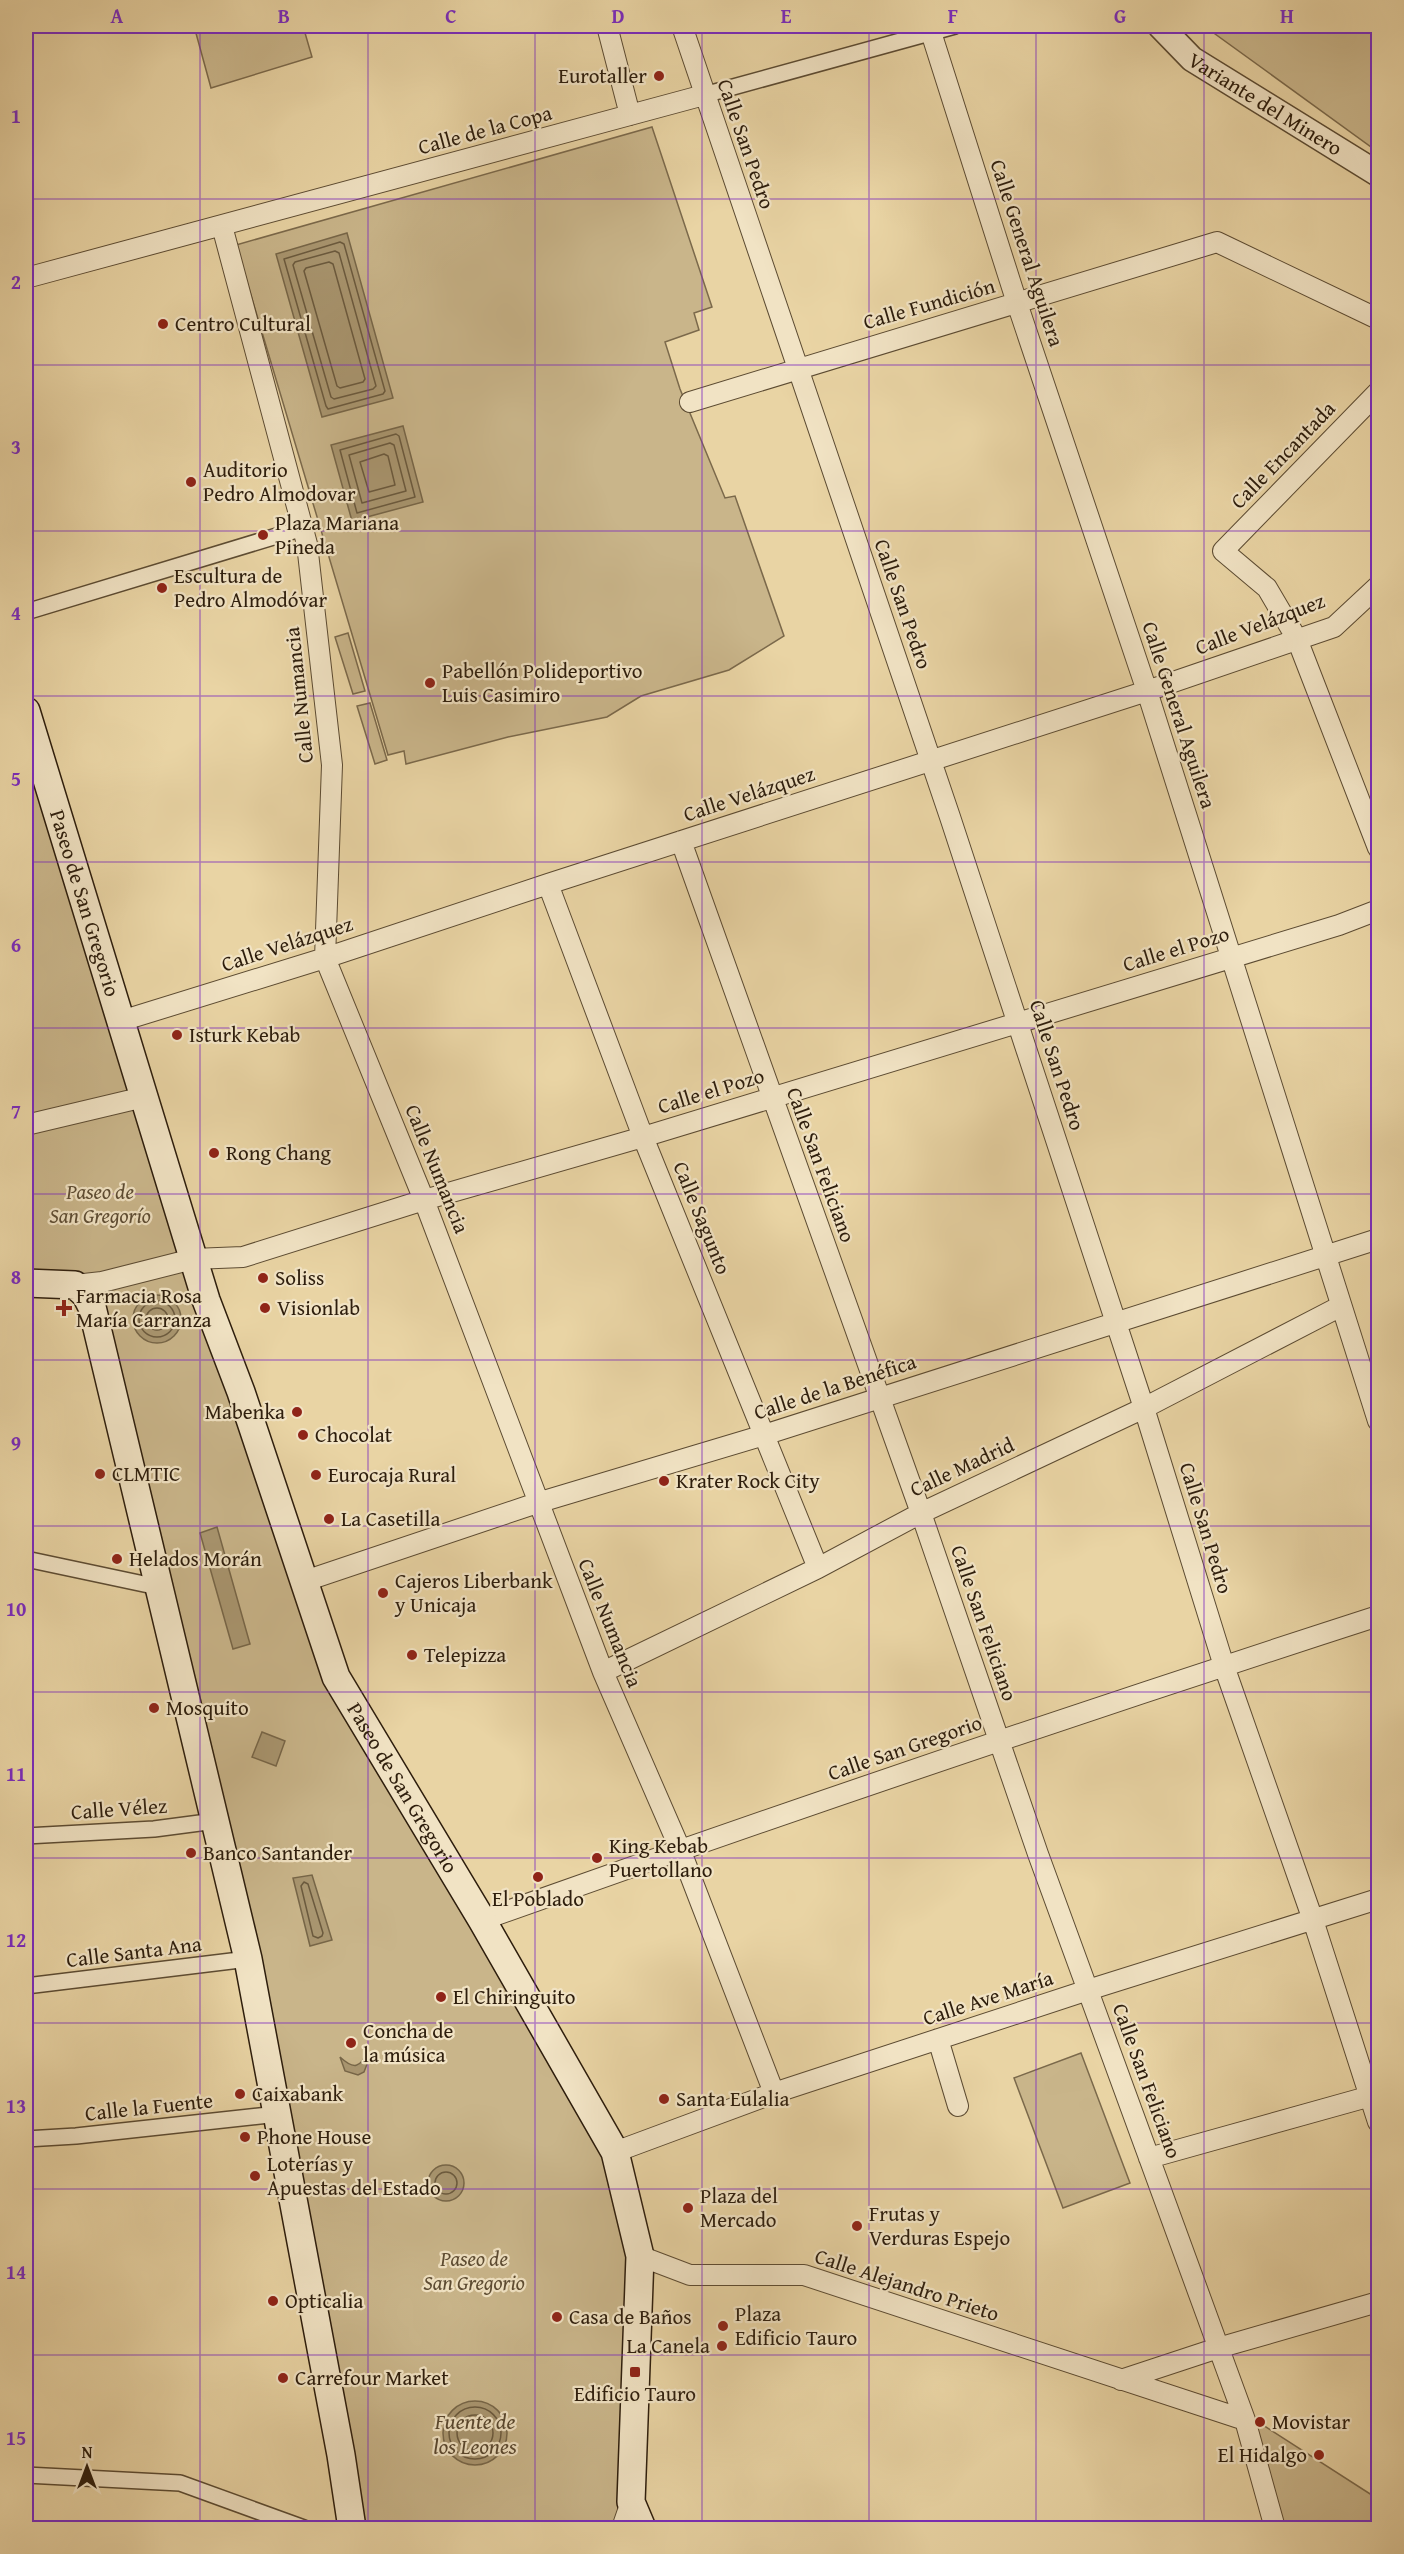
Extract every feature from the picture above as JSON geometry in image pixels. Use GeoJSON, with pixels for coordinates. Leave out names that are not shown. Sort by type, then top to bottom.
{"type":"FeatureCollection","features":[{"type":"Feature","properties":{"kind":"main road","name":"Paseo de San Gregorio"},"geometry":{"type":"LineString","coordinates":[[26,711],[144,1097],[189,1260],[305,1581],[336,1677],[482,1920],[615,2152],[640,2256],[632,2502],[642,2529]]}},
{"type":"Feature","properties":{"kind":"main road"},"geometry":{"type":"LineString","coordinates":[[26,1283],[75,1285],[86,1295],[92,1307],[248,1959],[341,2456],[352,2529]]}},
{"type":"Feature","properties":{"kind":"main road"},"geometry":{"type":"LineString","coordinates":[[330,2529],[339,2508],[344,2487]]}},
{"type":"Feature","properties":{"kind":"street"},"geometry":{"type":"LineString","coordinates":[[607,26],[630,115]]}},
{"type":"Feature","properties":{"kind":"street","name":"Calle San Pedro"},"geometry":{"type":"LineString","coordinates":[[682,26],[796,368],[932,761],[1117,1324],[1224,1666],[1375,2095],[1378,2122]]}},
{"type":"Feature","properties":{"kind":"street","name":"Calle de la Copa"},"geometry":{"type":"LineString","coordinates":[[26,278],[704,95],[930,29],[955,26]]}},
{"type":"Feature","properties":{"kind":"street","name":"Variante del Minero"},"geometry":{"type":"LineString","coordinates":[[1160,26],[1192,59],[1378,174]]}},
{"type":"Feature","properties":{"kind":"street","name":"Calle General Aguilera"},"geometry":{"type":"LineString","coordinates":[[930,29],[1017,303],[1147,691],[1378,1421]]}},
{"type":"Feature","properties":{"kind":"street","name":"Calle Numancia"},"geometry":{"type":"LineString","coordinates":[[222,226],[307,544],[332,765],[325,958],[424,1200],[603,1672],[680,1850],[774,2093]]}},
{"type":"Feature","properties":{"kind":"street","name":"Calle Fundición"},"geometry":{"type":"LineString","coordinates":[[690,402],[1217,242],[1378,319]]}},
{"type":"Feature","properties":{"kind":"street","name":"Calle Encantada"},"geometry":{"type":"LineString","coordinates":[[1297,639],[1267,588],[1223,551],[1378,392]]}},
{"type":"Feature","properties":{"kind":"street"},"geometry":{"type":"LineString","coordinates":[[26,612],[303,528]]}},
{"type":"Feature","properties":{"kind":"street","name":"Calle Velázquez"},"geometry":{"type":"LineString","coordinates":[[121,1022],[1147,691],[1334,627],[1378,586]]}},
{"type":"Feature","properties":{"kind":"street"},"geometry":{"type":"LineString","coordinates":[[1297,639],[1374,819],[1378,848]]}},
{"type":"Feature","properties":{"kind":"street","name":"Calle San Feliciano"},"geometry":{"type":"LineString","coordinates":[[681,841],[921,1513],[999,1741],[1245,2420],[1275,2529]]}},
{"type":"Feature","properties":{"kind":"street","name":"Calle Sagunto"},"geometry":{"type":"LineString","coordinates":[[548,884],[643,1137],[819,1568]]}},
{"type":"Feature","properties":{"kind":"street","name":"Calle el Pozo"},"geometry":{"type":"LineString","coordinates":[[189,1260],[243,1257],[424,1200],[643,1137],[1232,957],[1378,910]]}},
{"type":"Feature","properties":{"kind":"street"},"geometry":{"type":"LineString","coordinates":[[26,1125],[144,1097]]}},
{"type":"Feature","properties":{"kind":"street","name":"Calle de la Benéfica"},"geometry":{"type":"LineString","coordinates":[[305,1581],[537,1503],[764,1435],[1378,1239]]}},
{"type":"Feature","properties":{"kind":"street"},"geometry":{"type":"LineString","coordinates":[[75,1285],[102,1282],[189,1260]]}},
{"type":"Feature","properties":{"kind":"street"},"geometry":{"type":"LineString","coordinates":[[92,1307],[94,1290],[102,1282]]}},
{"type":"Feature","properties":{"kind":"street","name":"Calle Madrid"},"geometry":{"type":"LineString","coordinates":[[603,1672],[819,1568],[921,1513],[1144,1408],[1341,1306]]}},
{"type":"Feature","properties":{"kind":"street"},"geometry":{"type":"LineString","coordinates":[[26,1559],[158,1587]]}},
{"type":"Feature","properties":{"kind":"street","name":"Calle San Gregorio"},"geometry":{"type":"LineString","coordinates":[[482,1920],[999,1741],[1378,1616]]}},
{"type":"Feature","properties":{"kind":"street","name":"Calle Vélez"},"geometry":{"type":"LineString","coordinates":[[26,1836],[154,1828],[215,1821]]}},
{"type":"Feature","properties":{"kind":"street","name":"Calle Ave María"},"geometry":{"type":"LineString","coordinates":[[615,2152],[774,2093],[1088,1990],[1378,1899]]}},
{"type":"Feature","properties":{"kind":"street","name":"Calle Santa Ana"},"geometry":{"type":"LineString","coordinates":[[26,1986],[248,1959]]}},
{"type":"Feature","properties":{"kind":"street"},"geometry":{"type":"LineString","coordinates":[[938,2039],[958,2106]]}},
{"type":"Feature","properties":{"kind":"street"},"geometry":{"type":"LineString","coordinates":[[1149,2158],[1375,2095]]}},
{"type":"Feature","properties":{"kind":"street","name":"Calle la Fuente"},"geometry":{"type":"LineString","coordinates":[[26,2139],[76,2136],[278,2114]]}},
{"type":"Feature","properties":{"kind":"street","name":"Calle Alejandro Prieto"},"geometry":{"type":"LineString","coordinates":[[640,2256],[690,2275],[804,2275],[1245,2420]]}},
{"type":"Feature","properties":{"kind":"street"},"geometry":{"type":"LineString","coordinates":[[1121,2379],[1218,2348],[1378,2302]]}},
{"type":"Feature","properties":{"kind":"street"},"geometry":{"type":"LineString","coordinates":[[26,2475],[180,2483],[304,2529]]}},
{"type":"Feature","properties":{"kind":"street","name":"Paseo de San Gregorio"},"geometry":{"type":"LineString","coordinates":[[622,2529],[632,2502]]}},
{"type":"Feature","properties":{"kind":"green space"},"geometry":{"type":"Polygon","coordinates":[[[194,26],[303,26],[312,57],[211,88],[194,26]]]}},
{"type":"Feature","properties":{"kind":"green space"},"geometry":{"type":"Polygon","coordinates":[[[1208,26],[1378,26],[1378,152],[1211,31],[1208,26]]]}},
{"type":"Feature","properties":{"kind":"green space"},"geometry":{"type":"Polygon","coordinates":[[[652,127],[712,307],[694,313],[699,330],[665,342],[680,389],[725,498],[735,496],[784,636],[729,670],[641,696],[607,717],[508,737],[406,764],[404,751],[388,755],[236,245],[652,127]]]}},
{"type":"Feature","properties":{"kind":"green space"},"geometry":{"type":"Polygon","coordinates":[[[348,633],[365,691],[353,694],[335,637],[348,633]]]}},
{"type":"Feature","properties":{"kind":"green space"},"geometry":{"type":"Polygon","coordinates":[[[370,703],[387,760],[375,764],[357,706],[370,703]]]}},
{"type":"Feature","properties":{"kind":"green space","name":"Paseo de San Gregorio"},"geometry":{"type":"Polygon","coordinates":[[[26,710],[191,1267],[336,1677],[588,2106],[640,2256],[622,2528],[352,2528],[95,1290],[26,1283],[26,710]]]}},
{"type":"Feature","properties":{"kind":"green space"},"geometry":{"type":"Polygon","coordinates":[[[1081,2053],[1130,2183],[1063,2208],[1014,2078],[1081,2053]]]}},
{"type":"Feature","properties":{"kind":"green space"},"geometry":{"type":"Polygon","coordinates":[[[1241,2411],[1378,2499],[1378,2528],[1275,2528],[1241,2411]]]}},
{"type":"Feature","properties":{"kind":"water"},"geometry":{"type":"Polygon","coordinates":[[[347,233],[393,398],[322,417],[276,254],[347,233]]]}},
{"type":"Feature","properties":{"kind":"water"},"geometry":{"type":"Polygon","coordinates":[[[403,426],[423,502],[352,521],[331,445],[403,426]]]}},
{"type":"Feature","properties":{"kind":"water"},"geometry":{"type":"Polygon","coordinates":[[[152,1295],[162,1295],[177,1305],[181,1319],[180,1328],[171,1339],[162,1343],[152,1343],[137,1333],[133,1324],[133,1314],[143,1299],[152,1295]]]}},
{"type":"Feature","properties":{"kind":"water"},"geometry":{"type":"Polygon","coordinates":[[[217,1527],[250,1644],[233,1649],[200,1533],[217,1527]]]}},
{"type":"Feature","properties":{"kind":"water"},"geometry":{"type":"Polygon","coordinates":[[[262,1732],[285,1741],[276,1766],[252,1757],[262,1732]]]}},
{"type":"Feature","properties":{"kind":"water"},"geometry":{"type":"Polygon","coordinates":[[[312,1875],[332,1940],[310,1946],[293,1878],[312,1875]]]}},
{"type":"Feature","properties":{"kind":"water"},"geometry":{"type":"Polygon","coordinates":[[[368,2051],[369,2059],[364,2072],[358,2075],[345,2071],[340,2057],[349,2064],[356,2065],[362,2061],[368,2051]]]}},
{"type":"Feature","properties":{"kind":"water"},"geometry":{"type":"Polygon","coordinates":[[[446,2165],[458,2171],[464,2183],[458,2195],[446,2201],[434,2195],[428,2183],[434,2171],[446,2165]]]}},
{"type":"Feature","properties":{"kind":"water","name":"Fuente de los Leones"},"geometry":{"type":"Polygon","coordinates":[[[475,2401],[493,2407],[501,2415],[507,2433],[501,2451],[493,2459],[475,2465],[457,2459],[449,2451],[443,2433],[449,2415],[457,2407],[475,2401]]]}},
{"type":"Feature","properties":{"kind":"place","name":"Eurotaller"},"geometry":{"type":"Point","coordinates":[659,76]}},
{"type":"Feature","properties":{"kind":"place","name":"Centro Cultural"},"geometry":{"type":"Point","coordinates":[163,324]}},
{"type":"Feature","properties":{"kind":"place","name":"Auditorio Pedro Almodovar"},"geometry":{"type":"Point","coordinates":[191,482]}},
{"type":"Feature","properties":{"kind":"place","name":"Plaza Mariana Pineda"},"geometry":{"type":"Point","coordinates":[263,535]}},
{"type":"Feature","properties":{"kind":"place","name":"Escultura de Pedro Almodóvar"},"geometry":{"type":"Point","coordinates":[162,588]}},
{"type":"Feature","properties":{"kind":"place","name":"Pabellón Polideportivo Luis Casimiro"},"geometry":{"type":"Point","coordinates":[430,683]}},
{"type":"Feature","properties":{"kind":"place","name":"Isturk Kebab"},"geometry":{"type":"Point","coordinates":[177,1035]}},
{"type":"Feature","properties":{"kind":"place","name":"Rong Chang"},"geometry":{"type":"Point","coordinates":[214,1153]}},
{"type":"Feature","properties":{"kind":"place","name":"Soliss"},"geometry":{"type":"Point","coordinates":[263,1278]}},
{"type":"Feature","properties":{"kind":"place","name":"Farmacia Rosa María Carranza"},"geometry":{"type":"Point","coordinates":[64,1308]}},
{"type":"Feature","properties":{"kind":"place","name":"Visionlab"},"geometry":{"type":"Point","coordinates":[265,1308]}},
{"type":"Feature","properties":{"kind":"place","name":"Mabenka"},"geometry":{"type":"Point","coordinates":[297,1412]}},
{"type":"Feature","properties":{"kind":"place","name":"Chocolat"},"geometry":{"type":"Point","coordinates":[303,1435]}},
{"type":"Feature","properties":{"kind":"place","name":"CLMTIC"},"geometry":{"type":"Point","coordinates":[100,1474]}},
{"type":"Feature","properties":{"kind":"place","name":"Eurocaja Rural"},"geometry":{"type":"Point","coordinates":[316,1475]}},
{"type":"Feature","properties":{"kind":"place","name":"Krater Rock City"},"geometry":{"type":"Point","coordinates":[664,1481]}},
{"type":"Feature","properties":{"kind":"place","name":"La Casetilla"},"geometry":{"type":"Point","coordinates":[329,1519]}},
{"type":"Feature","properties":{"kind":"place","name":"Helados Morán"},"geometry":{"type":"Point","coordinates":[117,1559]}},
{"type":"Feature","properties":{"kind":"place","name":"Cajeros Liberbank y Unicaja"},"geometry":{"type":"Point","coordinates":[383,1593]}},
{"type":"Feature","properties":{"kind":"place","name":"Telepizza"},"geometry":{"type":"Point","coordinates":[412,1655]}},
{"type":"Feature","properties":{"kind":"place","name":"Mosquito"},"geometry":{"type":"Point","coordinates":[154,1708]}},
{"type":"Feature","properties":{"kind":"place","name":"Banco Santander"},"geometry":{"type":"Point","coordinates":[191,1853]}},
{"type":"Feature","properties":{"kind":"place","name":"King Kebab Puertollano"},"geometry":{"type":"Point","coordinates":[597,1858]}},
{"type":"Feature","properties":{"kind":"place","name":"El Poblado"},"geometry":{"type":"Point","coordinates":[538,1877]}},
{"type":"Feature","properties":{"kind":"place","name":"El Chiringuito"},"geometry":{"type":"Point","coordinates":[441,1997]}},
{"type":"Feature","properties":{"kind":"place","name":"Concha de la música"},"geometry":{"type":"Point","coordinates":[351,2043]}},
{"type":"Feature","properties":{"kind":"place","name":"Caixabank"},"geometry":{"type":"Point","coordinates":[240,2094]}},
{"type":"Feature","properties":{"kind":"place","name":"Santa Eulalia"},"geometry":{"type":"Point","coordinates":[664,2099]}},
{"type":"Feature","properties":{"kind":"place","name":"Phone House"},"geometry":{"type":"Point","coordinates":[245,2137]}},
{"type":"Feature","properties":{"kind":"place","name":"Loterías y Apuestas del Estado"},"geometry":{"type":"Point","coordinates":[255,2176]}},
{"type":"Feature","properties":{"kind":"place","name":"Plaza del Mercado"},"geometry":{"type":"Point","coordinates":[688,2208]}},
{"type":"Feature","properties":{"kind":"place","name":"Frutas y Verduras Espejo"},"geometry":{"type":"Point","coordinates":[857,2226]}},
{"type":"Feature","properties":{"kind":"place","name":"Opticalia"},"geometry":{"type":"Point","coordinates":[273,2301]}},
{"type":"Feature","properties":{"kind":"place","name":"Casa de Baños"},"geometry":{"type":"Point","coordinates":[557,2317]}},
{"type":"Feature","properties":{"kind":"place","name":"Plaza Edificio Tauro"},"geometry":{"type":"Point","coordinates":[723,2326]}},
{"type":"Feature","properties":{"kind":"place","name":"La Canela"},"geometry":{"type":"Point","coordinates":[722,2346]}},
{"type":"Feature","properties":{"kind":"place","name":"Edificio Tauro"},"geometry":{"type":"Point","coordinates":[635,2372]}},
{"type":"Feature","properties":{"kind":"place","name":"Carrefour Market"},"geometry":{"type":"Point","coordinates":[283,2378]}},
{"type":"Feature","properties":{"kind":"place","name":"Movistar"},"geometry":{"type":"Point","coordinates":[1260,2422]}},
{"type":"Feature","properties":{"kind":"place","name":"El Hidalgo"},"geometry":{"type":"Point","coordinates":[1319,2455]}},
{"type":"Feature","properties":{"kind":"park label","name":"Paseo de San Gregorío"},"geometry":{"type":"Point","coordinates":[100,1204]}}]}
